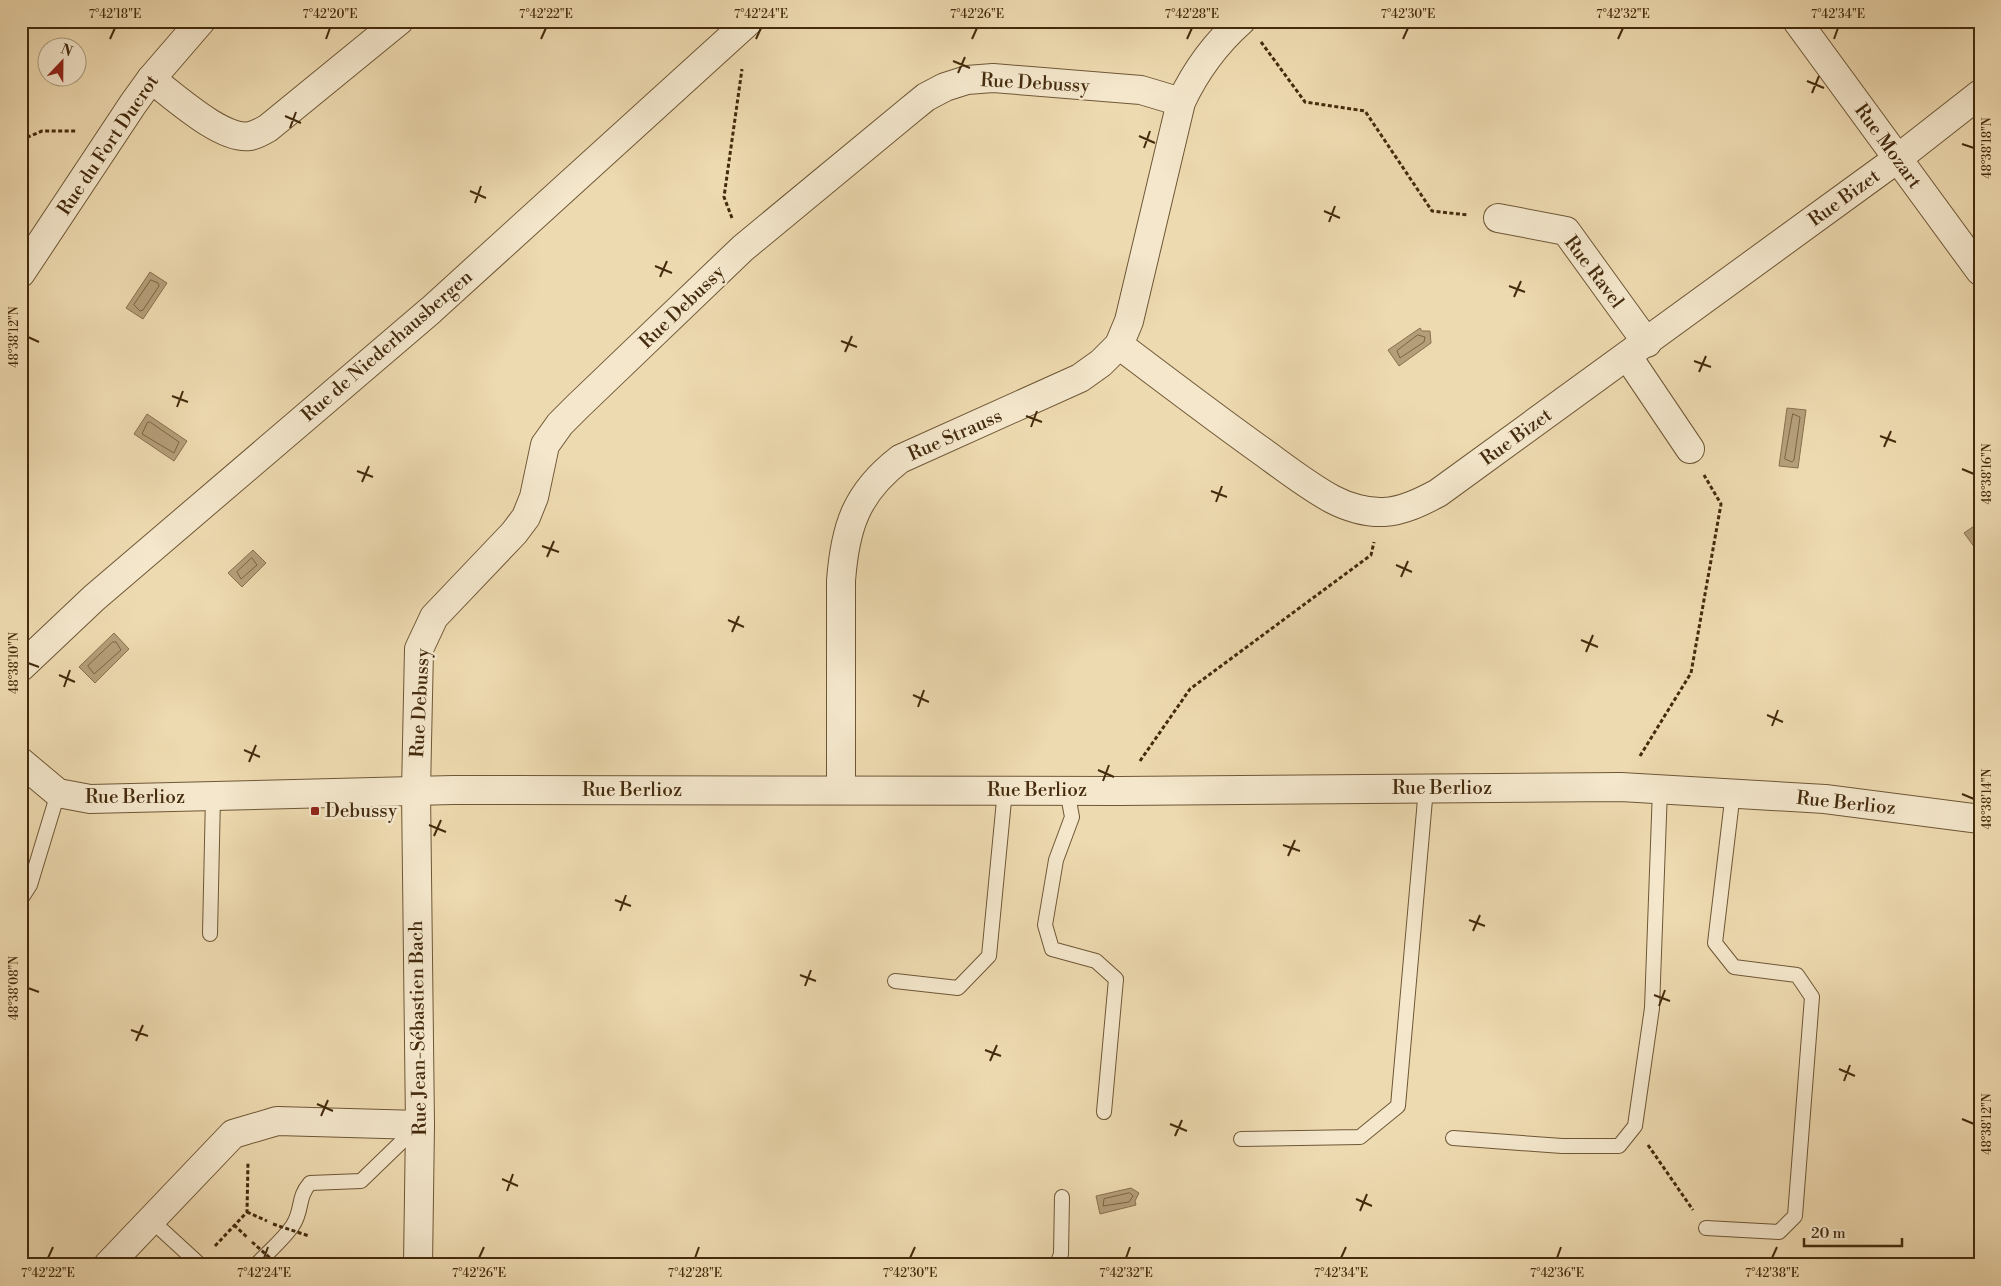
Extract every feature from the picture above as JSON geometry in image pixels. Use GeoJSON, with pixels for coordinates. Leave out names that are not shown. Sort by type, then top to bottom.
{"type":"FeatureCollection","features":[{"type":"Feature","properties":{"kind":"street","name":"Rue du Fort Ducrot"},"geometry":{"type":"LineString","coordinates":[[21,273],[151,79],[201,21]]}},
{"type":"Feature","properties":{"kind":"street"},"geometry":{"type":"LineString","coordinates":[[151,79],[217,128],[236,135],[250,136],[268,128],[399,21]]}},
{"type":"Feature","properties":{"kind":"street","name":"Rue de Niederhausbergen"},"geometry":{"type":"LineString","coordinates":[[21,667],[94,598],[431,310],[749,21]]}},
{"type":"Feature","properties":{"kind":"street","name":"Rue Mozart"},"geometry":{"type":"LineString","coordinates":[[1797,21],[1980,271]]}},
{"type":"Feature","properties":{"kind":"street"},"geometry":{"type":"LineString","coordinates":[[1181,102],[1192,79],[1206,57],[1249,29]]}},
{"type":"Feature","properties":{"kind":"street","name":"Rue Debussy"},"geometry":{"type":"LineString","coordinates":[[416,791],[419,649],[434,617],[514,533],[526,517],[534,497],[546,445],[560,424],[743,248],[915,106],[945,87],[967,80],[993,78],[1141,90],[1181,102]]}},
{"type":"Feature","properties":{"kind":"street","name":"Rue Bizet"},"geometry":{"type":"LineString","coordinates":[[1119,345],[1200,407],[1333,500],[1356,508],[1383,512],[1418,504],[1438,493],[1637,350],[1897,159],[1980,94]]}},
{"type":"Feature","properties":{"kind":"street","name":"Rue Strauss"},"geometry":{"type":"LineString","coordinates":[[841,789],[840,581],[843,551],[849,526],[860,502],[884,472],[900,459],[1080,378],[1102,363],[1119,345],[1130,321],[1141,278],[1181,102]]}},
{"type":"Feature","properties":{"kind":"street","name":"Rue Ravel"},"geometry":{"type":"LineString","coordinates":[[1498,218],[1566,232],[1637,350],[1690,449]]}},
{"type":"Feature","properties":{"kind":"street","name":"Rue Berlioz"},"geometry":{"type":"LineString","coordinates":[[21,762],[58,793],[90,799],[416,791],[1621,787],[1733,792],[1825,799],[1980,819]]}},
{"type":"Feature","properties":{"kind":"street","name":"Rue Jean-Sébastien Bach"},"geometry":{"type":"LineString","coordinates":[[416,791],[420,1125],[418,1265]]}},
{"type":"Feature","properties":{"kind":"street"},"geometry":{"type":"LineString","coordinates":[[108,1265],[233,1134],[277,1120],[420,1125]]}},
{"type":"Feature","properties":{"kind":"lane"},"geometry":{"type":"LineString","coordinates":[[1241,1139],[1360,1137],[1398,1106],[1426,788]]}},
{"type":"Feature","properties":{"kind":"lane"},"geometry":{"type":"LineString","coordinates":[[1452,1138],[1562,1146],[1618,1146],[1635,1126],[1652,1008],[1660,789]]}},
{"type":"Feature","properties":{"kind":"lane"},"geometry":{"type":"LineString","coordinates":[[895,981],[958,988],[989,956],[1005,790]]}},
{"type":"Feature","properties":{"kind":"lane"},"geometry":{"type":"LineString","coordinates":[[1067,790],[1072,817],[1056,860],[1045,925],[1052,948],[1096,961],[1116,979],[1104,1112]]}},
{"type":"Feature","properties":{"kind":"lane"},"geometry":{"type":"LineString","coordinates":[[1706,1228],[1779,1232],[1795,1216],[1812,997],[1797,975],[1734,967],[1715,943],[1733,792]]}},
{"type":"Feature","properties":{"kind":"lane","name":"Rue Berlioz"},"geometry":{"type":"LineString","coordinates":[[21,899],[30,885],[58,793]]}},
{"type":"Feature","properties":{"kind":"lane","name":"Rue Berlioz"},"geometry":{"type":"LineString","coordinates":[[210,934],[213,796]]}},
{"type":"Feature","properties":{"kind":"lane"},"geometry":{"type":"LineString","coordinates":[[256,1265],[293,1226],[298,1216],[302,1193],[310,1182],[361,1181],[420,1125]]}},
{"type":"Feature","properties":{"kind":"lane"},"geometry":{"type":"LineString","coordinates":[[1057,1265],[1061,1254],[1062,1197]]}},
{"type":"Feature","properties":{"kind":"lane"},"geometry":{"type":"LineString","coordinates":[[151,1220],[199,1264]]}},
{"type":"Feature","properties":{"kind":"path"},"geometry":{"type":"LineString","coordinates":[[1249,29],[1305,102],[1365,111],[1432,212],[1498,218]]}},
{"type":"Feature","properties":{"kind":"path"},"geometry":{"type":"LineString","coordinates":[[727,40],[742,66],[724,197],[743,248]]}},
{"type":"Feature","properties":{"kind":"path"},"geometry":{"type":"LineString","coordinates":[[21,140],[42,131],[88,131],[112,135]]}},
{"type":"Feature","properties":{"kind":"path"},"geometry":{"type":"LineString","coordinates":[[1621,787],[1692,673],[1721,504],[1690,449]]}},
{"type":"Feature","properties":{"kind":"path"},"geometry":{"type":"LineString","coordinates":[[1119,790],[1190,689],[1370,554],[1383,512]]}},
{"type":"Feature","properties":{"kind":"path"},"geometry":{"type":"LineString","coordinates":[[1635,1126],[1706,1228]]}},
{"type":"Feature","properties":{"kind":"path"},"geometry":{"type":"LineString","coordinates":[[199,1264],[247,1212],[249,1129]]}},
{"type":"Feature","properties":{"kind":"path"},"geometry":{"type":"LineString","coordinates":[[247,1212],[273,1224],[309,1236]]}},
{"type":"Feature","properties":{"kind":"path"},"geometry":{"type":"LineString","coordinates":[[234,1225],[278,1265]]}},
{"type":"Feature","properties":{"kind":"water"},"geometry":{"type":"Polygon","coordinates":[[[150,272],[167,283],[143,319],[126,308],[150,272]]]}},
{"type":"Feature","properties":{"kind":"water"},"geometry":{"type":"Polygon","coordinates":[[[1420,328],[1422,331],[1430,331],[1431,343],[1399,366],[1388,350],[1420,328]]]}},
{"type":"Feature","properties":{"kind":"water"},"geometry":{"type":"Polygon","coordinates":[[[1787,408],[1806,410],[1798,468],[1779,466],[1787,408]]]}},
{"type":"Feature","properties":{"kind":"water"},"geometry":{"type":"Polygon","coordinates":[[[147,414],[187,441],[174,461],[134,434],[147,414]]]}},
{"type":"Feature","properties":{"kind":"water"},"geometry":{"type":"Polygon","coordinates":[[[1980,522],[1980,545],[1975,548],[1964,533],[1980,522]]]}},
{"type":"Feature","properties":{"kind":"water"},"geometry":{"type":"Polygon","coordinates":[[[253,550],[266,563],[242,587],[228,573],[253,550]]]}},
{"type":"Feature","properties":{"kind":"water"},"geometry":{"type":"Polygon","coordinates":[[[114,633],[129,649],[95,683],[79,667],[114,633]]]}},
{"type":"Feature","properties":{"kind":"water"},"geometry":{"type":"Polygon","coordinates":[[[1131,1188],[1139,1193],[1135,1201],[1136,1205],[1100,1214],[1096,1196],[1131,1188]]]}},
{"type":"Feature","properties":{"kind":"place","name":"Debussy"},"geometry":{"type":"Point","coordinates":[315,811]}}]}
